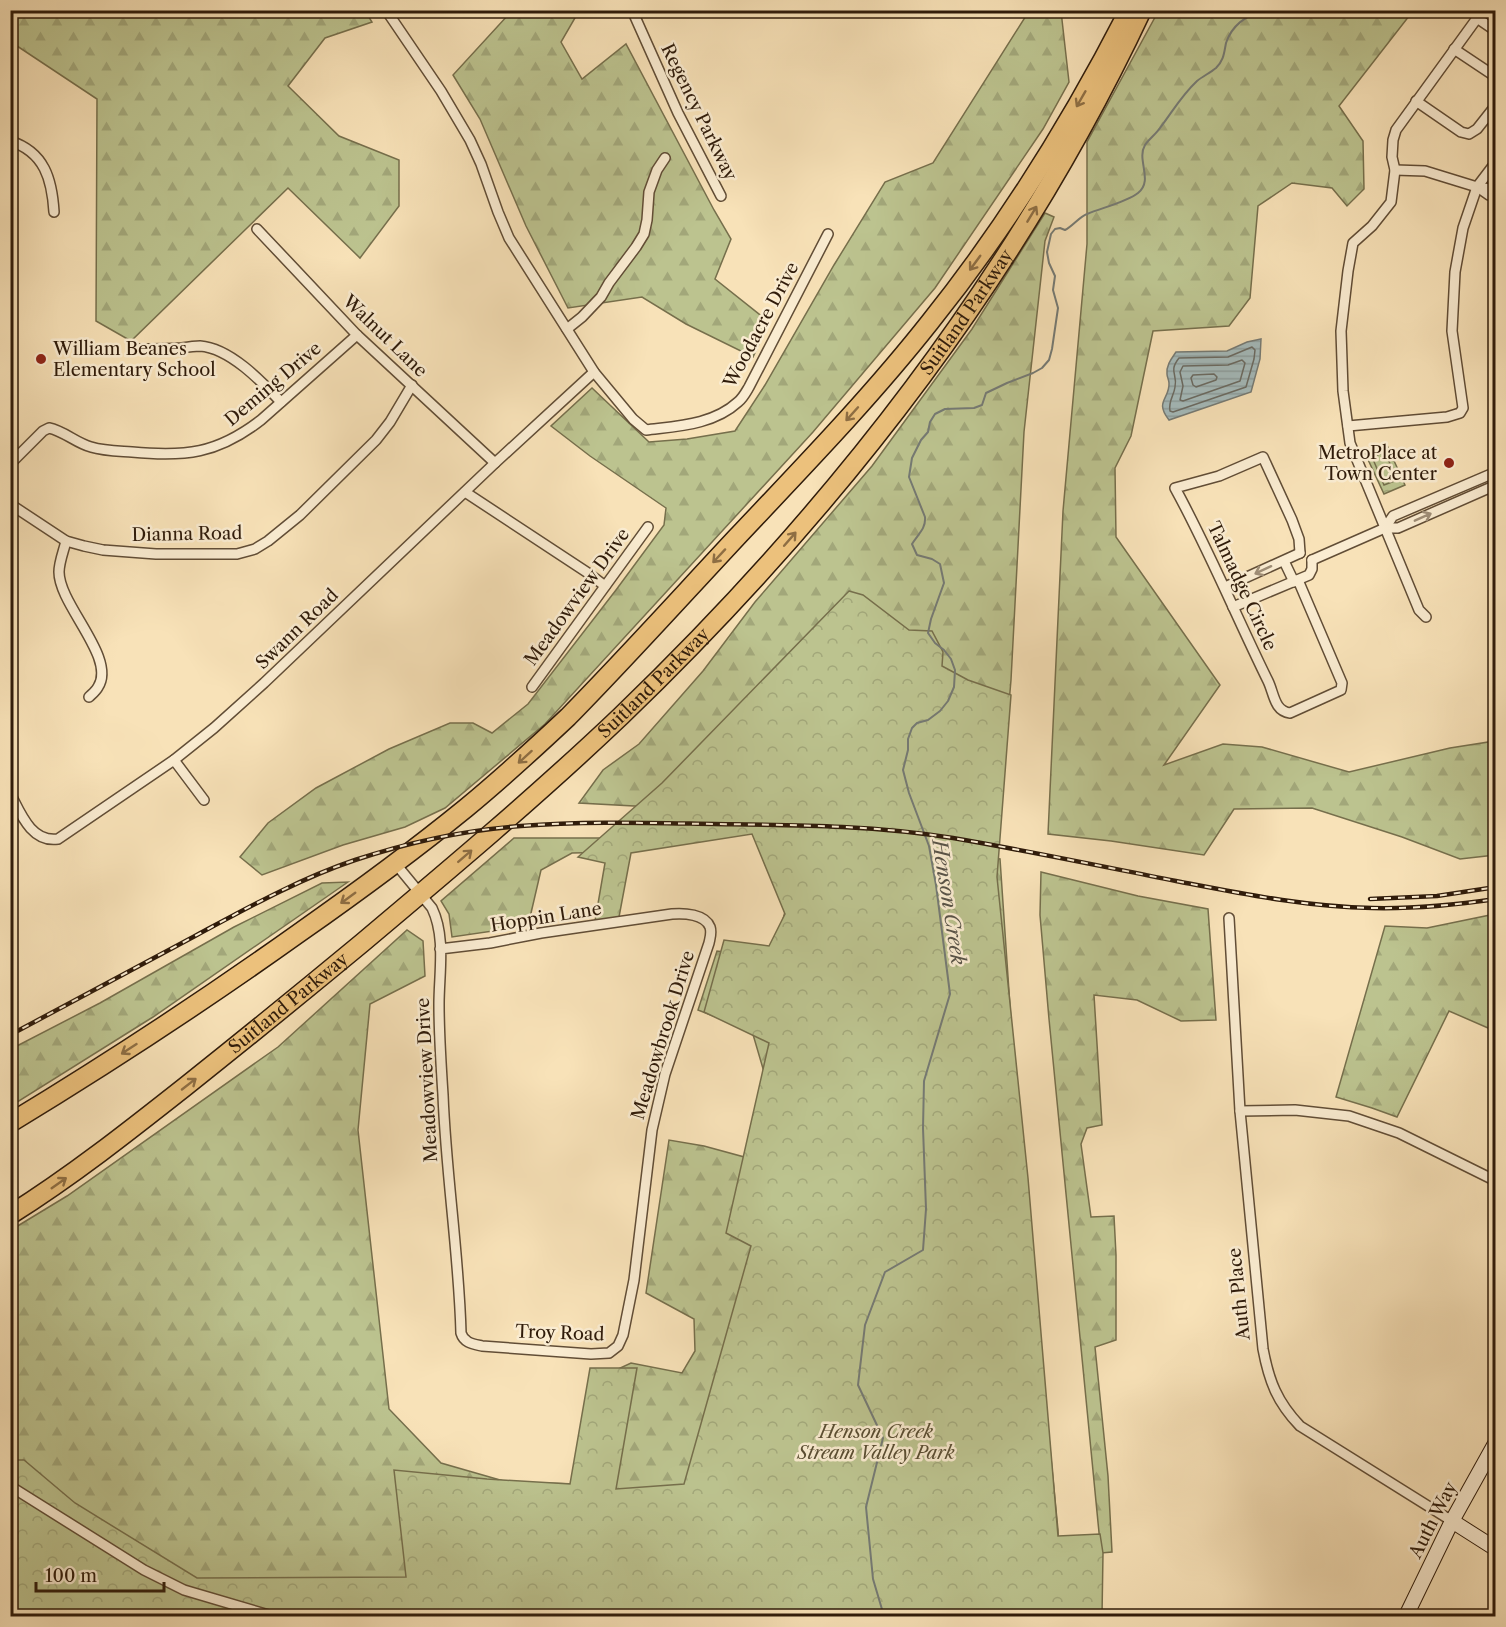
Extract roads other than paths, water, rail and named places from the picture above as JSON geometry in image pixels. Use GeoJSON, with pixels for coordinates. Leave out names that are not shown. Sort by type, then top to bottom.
{"type":"FeatureCollection","features":[{"type":"Feature","properties":{"kind":"highway","name":"Suitland Parkway"},"geometry":{"type":"LineString","coordinates":[[10,1123],[116,1058],[326,914],[468,807],[568,717],[823,446],[885,376],[957,287],[1011,212],[1073,113],[1129,10]]}},
{"type":"Feature","properties":{"kind":"highway","name":"Suitland Parkway"},"geometry":{"type":"LineString","coordinates":[[10,1215],[69,1176],[130,1130],[281,1010],[420,894],[569,764],[662,675],[771,560],[854,464],[935,359],[1015,241],[1075,141],[1142,10]]}},
{"type":"Feature","properties":{"kind":"street"},"geometry":{"type":"LineString","coordinates":[[386,10],[470,140],[509,238],[594,372]]}},
{"type":"Feature","properties":{"kind":"street","name":"Regency Parkway"},"geometry":{"type":"LineString","coordinates":[[632,10],[678,113],[722,196]]}},
{"type":"Feature","properties":{"kind":"street"},"geometry":{"type":"LineString","coordinates":[[1426,617],[1419,610],[1350,443],[1343,391],[1341,331],[1353,243],[1372,226],[1390,202],[1395,170],[1392,157],[1396,130],[1480,14],[1496,31]]}},
{"type":"Feature","properties":{"kind":"street"},"geometry":{"type":"LineString","coordinates":[[1454,49],[1496,77]]}},
{"type":"Feature","properties":{"kind":"street"},"geometry":{"type":"LineString","coordinates":[[1416,101],[1461,132],[1469,134],[1478,129],[1496,105]]}},
{"type":"Feature","properties":{"kind":"street"},"geometry":{"type":"LineString","coordinates":[[10,141],[21,144],[45,168],[51,187],[54,212]]}},
{"type":"Feature","properties":{"kind":"street"},"geometry":{"type":"LineString","coordinates":[[567,329],[601,297],[644,234],[650,192],[657,170],[665,158]]}},
{"type":"Feature","properties":{"kind":"street"},"geometry":{"type":"LineString","coordinates":[[1348,426],[1447,417],[1460,413],[1463,408],[1452,330],[1455,272],[1463,228],[1478,187],[1496,162]]}},
{"type":"Feature","properties":{"kind":"street"},"geometry":{"type":"LineString","coordinates":[[1395,170],[1425,171],[1496,190]]}},
{"type":"Feature","properties":{"kind":"street"},"geometry":{"type":"LineString","coordinates":[[1478,187],[1496,197]]}},
{"type":"Feature","properties":{"kind":"street","name":"Walnut Lane"},"geometry":{"type":"LineString","coordinates":[[257,229],[357,335],[495,462]]}},
{"type":"Feature","properties":{"kind":"street","name":"Woodacre Drive"},"geometry":{"type":"LineString","coordinates":[[594,372],[633,419],[646,430],[698,423],[715,417],[739,402],[750,387],[828,234]]}},
{"type":"Feature","properties":{"kind":"street","name":"Deming Drive"},"geometry":{"type":"LineString","coordinates":[[10,464],[43,431],[49,428],[93,448],[174,455],[207,450],[247,431],[357,335]]}},
{"type":"Feature","properties":{"kind":"street"},"geometry":{"type":"LineString","coordinates":[[139,349],[203,346],[214,349],[244,368],[281,402]]}},
{"type":"Feature","properties":{"kind":"street","name":"Swann Road"},"geometry":{"type":"LineString","coordinates":[[10,793],[28,826],[41,836],[58,838],[174,760],[264,683],[495,462],[594,372]]}},
{"type":"Feature","properties":{"kind":"street","name":"Dianna Road"},"geometry":{"type":"LineString","coordinates":[[10,504],[66,541],[103,550],[156,554],[237,554],[255,549],[300,515],[370,446],[390,422],[412,385]]}},
{"type":"Feature","properties":{"kind":"street","name":"Talmadge Circle"},"geometry":{"type":"LineString","coordinates":[[1296,581],[1342,683],[1341,690],[1290,713],[1283,712],[1278,707],[1225,587],[1175,488],[1219,476],[1263,457],[1292,520],[1299,539],[1300,553]]}},
{"type":"Feature","properties":{"kind":"street"},"geometry":{"type":"LineString","coordinates":[[1384,528],[1393,516],[1496,472]]}},
{"type":"Feature","properties":{"kind":"street"},"geometry":{"type":"LineString","coordinates":[[1312,560],[1384,528],[1398,528],[1496,484]]}},
{"type":"Feature","properties":{"kind":"street"},"geometry":{"type":"LineString","coordinates":[[1455,490],[1461,500]]}},
{"type":"Feature","properties":{"kind":"street"},"geometry":{"type":"LineString","coordinates":[[465,492],[605,586]]}},
{"type":"Feature","properties":{"kind":"street","name":"Meadowview Drive"},"geometry":{"type":"LineString","coordinates":[[532,687],[648,527]]}},
{"type":"Feature","properties":{"kind":"street"},"geometry":{"type":"LineString","coordinates":[[66,541],[59,573],[64,596],[86,631],[97,653],[102,670],[99,686],[88,697]]}},
{"type":"Feature","properties":{"kind":"street"},"geometry":{"type":"LineString","coordinates":[[1225,587],[1300,553],[1312,560]]}},
{"type":"Feature","properties":{"kind":"street"},"geometry":{"type":"LineString","coordinates":[[1233,607],[1309,575],[1312,560]]}},
{"type":"Feature","properties":{"kind":"street"},"geometry":{"type":"LineString","coordinates":[[1284,561],[1296,581]]}},
{"type":"Feature","properties":{"kind":"street"},"geometry":{"type":"LineString","coordinates":[[174,760],[204,800]]}},
{"type":"Feature","properties":{"kind":"street","name":"Meadowview Drive"},"geometry":{"type":"LineString","coordinates":[[395,863],[432,908],[440,940],[439,1005],[443,1097],[459,1309]]}},
{"type":"Feature","properties":{"kind":"street","name":"Meadowbrook Drive"},"geometry":{"type":"LineString","coordinates":[[634,1280],[652,1130],[665,1074],[711,933],[708,924],[690,914],[658,916]]}},
{"type":"Feature","properties":{"kind":"street","name":"Hoppin Lane"},"geometry":{"type":"LineString","coordinates":[[440,949],[658,916]]}},
{"type":"Feature","properties":{"kind":"street","name":"Auth Place"},"geometry":{"type":"LineString","coordinates":[[1228,918],[1240,1111],[1263,1349],[1272,1387],[1288,1413],[1300,1426],[1496,1549]]}},
{"type":"Feature","properties":{"kind":"street"},"geometry":{"type":"LineString","coordinates":[[1240,1111],[1295,1110],[1349,1116],[1399,1133],[1496,1181]]}},
{"type":"Feature","properties":{"kind":"street","name":"Troy Road"},"geometry":{"type":"LineString","coordinates":[[459,1309],[461,1334],[465,1341],[473,1344],[574,1353],[609,1353],[618,1346],[623,1335],[634,1280]]}},
{"type":"Feature","properties":{"kind":"street","name":"Auth Way"},"geometry":{"type":"LineString","coordinates":[[1406,1617],[1452,1521],[1496,1442]]}},
{"type":"Feature","properties":{"kind":"street"},"geometry":{"type":"LineString","coordinates":[[10,1485],[144,1570],[183,1590],[272,1617]]}},
{"type":"Feature","properties":{"kind":"water"},"geometry":{"type":"Polygon","coordinates":[[[1261,339],[1260,359],[1251,392],[1169,420],[1163,404],[1169,388],[1167,368],[1176,352],[1227,351],[1247,342],[1261,339]]]}},
{"type":"Feature","properties":{"kind":"waterway","name":"Henson Creek"},"geometry":{"type":"LineString","coordinates":[[884,1616],[873,1579],[866,1507],[883,1438],[858,1385],[865,1325],[885,1272],[923,1250],[926,1209],[924,1081],[950,994],[929,846],[903,770],[912,728],[917,723],[928,720],[948,701],[954,687],[955,670],[951,659],[928,633],[944,583],[940,564],[917,555],[912,544],[925,521],[909,477],[912,458],[928,432],[935,414],[945,409],[974,408],[982,405],[986,393],[1033,373],[1049,360],[1058,308],[1053,290],[1055,276],[1047,252],[1051,234],[1055,229],[1065,230],[1084,215],[1121,202],[1143,188],[1145,176],[1142,157],[1145,145],[1191,87],[1219,65],[1226,43],[1236,26],[1262,10]]}},
{"type":"Feature","properties":{"kind":"railway"},"geometry":{"type":"LineString","coordinates":[[10,1035],[254,905],[314,876],[355,860],[396,848],[437,838],[500,828],[545,824],[618,823],[864,828],[953,838],[1228,891],[1324,905],[1403,908],[1496,899]]}},
{"type":"Feature","properties":{"kind":"railway"},"geometry":{"type":"LineString","coordinates":[[1370,899],[1437,896],[1496,887]]}},
{"type":"Feature","properties":{"kind":"place","name":"William Beanes Elementary School"},"geometry":{"type":"Point","coordinates":[41,359]}},
{"type":"Feature","properties":{"kind":"place","name":"MetroPlace at Town Center"},"geometry":{"type":"Point","coordinates":[1449,463]}},
{"type":"Feature","properties":{"kind":"park label","name":"Henson Creek Stream Valley Park"},"geometry":{"type":"Point","coordinates":[876,1442]}}]}
